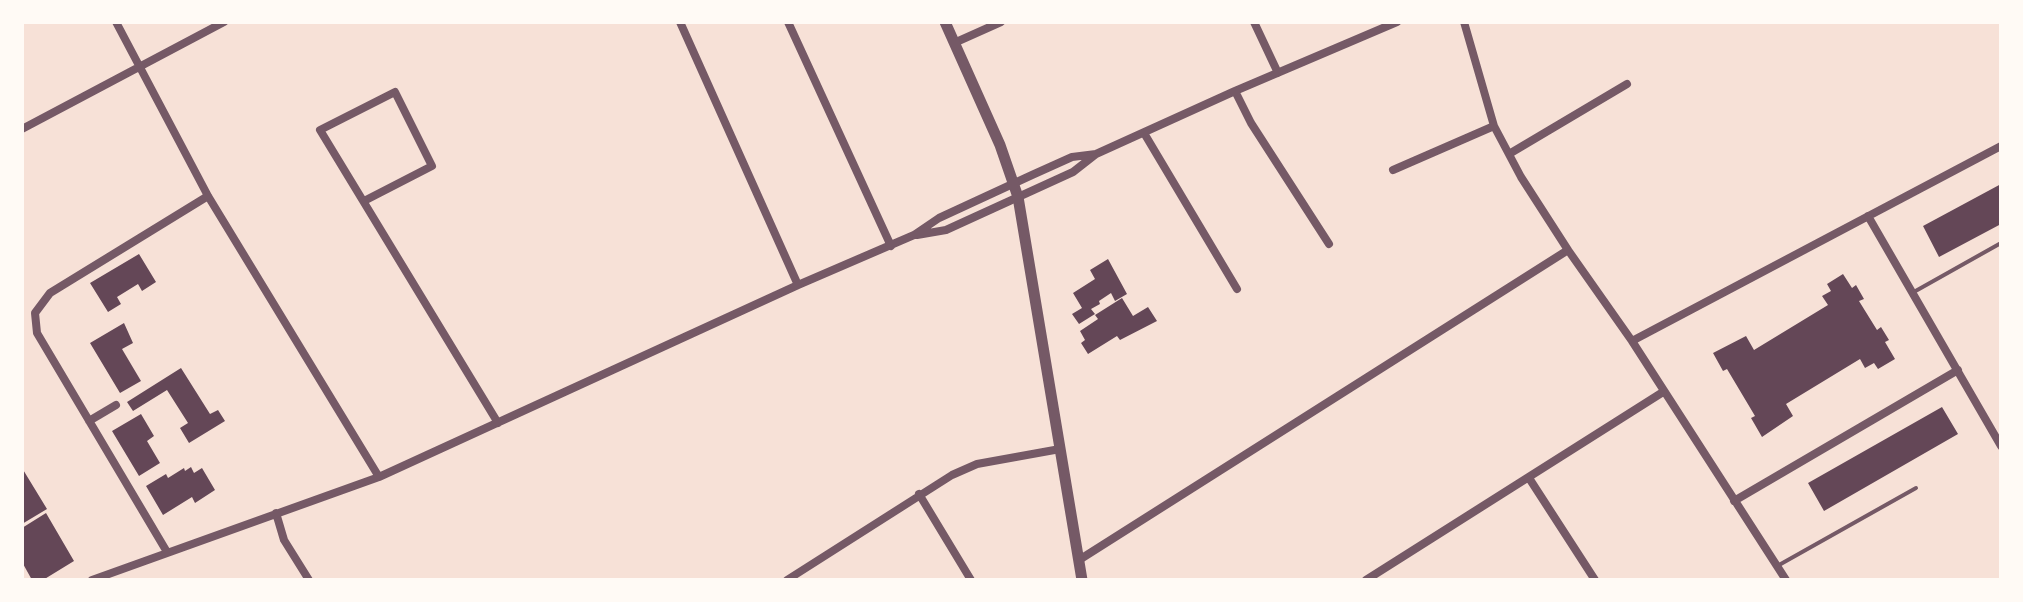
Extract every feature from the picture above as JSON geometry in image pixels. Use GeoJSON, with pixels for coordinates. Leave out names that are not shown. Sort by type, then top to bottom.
{"type":"FeatureCollection","features":[{"type":"Feature","properties":{"kind":"street"},"geometry":{"type":"LineString","coordinates":[[116,22],[208,196],[379,477]]}},
{"type":"Feature","properties":{"kind":"street"},"geometry":{"type":"LineString","coordinates":[[22,129],[224,22]]}},
{"type":"Feature","properties":{"kind":"street"},"geometry":{"type":"LineString","coordinates":[[680,22],[798,285]]}},
{"type":"Feature","properties":{"kind":"street"},"geometry":{"type":"LineString","coordinates":[[788,22],[891,246]]}},
{"type":"Feature","properties":{"kind":"street"},"geometry":{"type":"LineString","coordinates":[[945,22],[1000,145],[1018,197],[1082,580]]}},
{"type":"Feature","properties":{"kind":"street"},"geometry":{"type":"LineString","coordinates":[[954,43],[1001,22]]}},
{"type":"Feature","properties":{"kind":"street"},"geometry":{"type":"LineString","coordinates":[[1254,22],[1278,73]]}},
{"type":"Feature","properties":{"kind":"street"},"geometry":{"type":"LineString","coordinates":[[914,235],[946,230],[1073,172],[1096,154],[1397,22]]}},
{"type":"Feature","properties":{"kind":"street"},"geometry":{"type":"LineString","coordinates":[[1464,22],[1494,126],[1509,154],[1568,250],[1632,341],[1786,580]]}},
{"type":"Feature","properties":{"kind":"street"},"geometry":{"type":"LineString","coordinates":[[1509,154],[1627,84]]}},
{"type":"Feature","properties":{"kind":"street"},"geometry":{"type":"LineString","coordinates":[[1235,91],[1251,123],[1329,244]]}},
{"type":"Feature","properties":{"kind":"street"},"geometry":{"type":"LineString","coordinates":[[364,201],[432,166],[395,92],[320,130],[498,423]]}},
{"type":"Feature","properties":{"kind":"street"},"geometry":{"type":"LineString","coordinates":[[1393,170],[1494,126]]}},
{"type":"Feature","properties":{"kind":"street"},"geometry":{"type":"LineString","coordinates":[[1144,133],[1237,289]]}},
{"type":"Feature","properties":{"kind":"street"},"geometry":{"type":"LineString","coordinates":[[1632,341],[2001,146]]}},
{"type":"Feature","properties":{"kind":"street"},"geometry":{"type":"LineString","coordinates":[[92,580],[379,477],[798,285],[891,246],[939,218],[1014,183],[1072,157],[1096,154]]}},
{"type":"Feature","properties":{"kind":"street"},"geometry":{"type":"LineString","coordinates":[[167,552],[37,333],[35,313],[50,293],[208,196]]}},
{"type":"Feature","properties":{"kind":"street"},"geometry":{"type":"LineString","coordinates":[[1868,216],[2001,446]]}},
{"type":"Feature","properties":{"kind":"street"},"geometry":{"type":"LineString","coordinates":[[1079,560],[1568,250]]}},
{"type":"Feature","properties":{"kind":"street"},"geometry":{"type":"LineString","coordinates":[[1734,501],[1958,370]]}},
{"type":"Feature","properties":{"kind":"street"},"geometry":{"type":"LineString","coordinates":[[1366,580],[1663,392]]}},
{"type":"Feature","properties":{"kind":"street"},"geometry":{"type":"LineString","coordinates":[[89,421],[116,405]]}},
{"type":"Feature","properties":{"kind":"street"},"geometry":{"type":"LineString","coordinates":[[787,580],[802,576],[919,494],[952,475],[977,464],[1060,449]]}},
{"type":"Feature","properties":{"kind":"street"},"geometry":{"type":"LineString","coordinates":[[1529,478],[1595,580]]}},
{"type":"Feature","properties":{"kind":"street"},"geometry":{"type":"LineString","coordinates":[[919,494],[971,580]]}},
{"type":"Feature","properties":{"kind":"street"},"geometry":{"type":"LineString","coordinates":[[276,513],[284,540],[309,580]]}},
{"type":"Feature","properties":{"kind":"lane"},"geometry":{"type":"LineString","coordinates":[[1912,293],[2001,243]]}},
{"type":"Feature","properties":{"kind":"lane"},"geometry":{"type":"LineString","coordinates":[[1777,566],[1916,488]]}},
{"type":"Feature","properties":{"kind":"building"},"geometry":{"type":"Polygon","coordinates":[[[2001,184],[2001,224],[1939,257],[1923,226],[2001,184]]]}},
{"type":"Feature","properties":{"kind":"building"},"geometry":{"type":"Polygon","coordinates":[[[139,254],[156,282],[142,291],[138,284],[117,297],[121,304],[108,312],[90,283],[139,254]]]}},
{"type":"Feature","properties":{"kind":"building"},"geometry":{"type":"Polygon","coordinates":[[[1108,259],[1127,294],[1115,301],[1111,293],[1091,309],[1095,314],[1079,324],[1072,314],[1082,308],[1073,293],[1095,279],[1090,270],[1108,259]]]}},
{"type":"Feature","properties":{"kind":"building"},"geometry":{"type":"Polygon","coordinates":[[[1843,274],[1852,288],[1856,285],[1864,299],[1859,301],[1877,330],[1881,327],[1895,359],[1878,369],[1874,363],[1865,368],[1860,359],[1786,404],[1793,416],[1762,437],[1751,418],[1755,416],[1727,369],[1723,371],[1713,353],[1746,336],[1754,350],[1828,305],[1822,296],[1831,291],[1827,284],[1843,274]]]}},
{"type":"Feature","properties":{"kind":"building"},"geometry":{"type":"Polygon","coordinates":[[[1122,298],[1133,316],[1148,307],[1157,321],[1120,340],[1117,336],[1088,354],[1081,343],[1085,340],[1080,331],[1098,319],[1095,315],[1122,298]]]}},
{"type":"Feature","properties":{"kind":"building"},"geometry":{"type":"Polygon","coordinates":[[[124,323],[133,343],[122,349],[141,381],[120,393],[90,343],[124,323]]]}},
{"type":"Feature","properties":{"kind":"building"},"geometry":{"type":"Polygon","coordinates":[[[181,368],[210,414],[218,410],[225,421],[189,443],[180,428],[188,423],[167,390],[133,411],[127,402],[181,368]]]}},
{"type":"Feature","properties":{"kind":"building"},"geometry":{"type":"Polygon","coordinates":[[[1942,407],[1958,434],[1824,511],[1808,483],[1942,407]]]}},
{"type":"Feature","properties":{"kind":"building"},"geometry":{"type":"Polygon","coordinates":[[[141,414],[154,436],[147,441],[160,463],[139,476],[112,431],[141,414]]]}},
{"type":"Feature","properties":{"kind":"building"},"geometry":{"type":"Polygon","coordinates":[[[191,467],[194,473],[202,468],[215,490],[195,503],[192,497],[163,515],[146,486],[166,474],[168,478],[191,467]]]}},
{"type":"Feature","properties":{"kind":"building"},"geometry":{"type":"Polygon","coordinates":[[[22,468],[47,509],[22,524],[22,468]]]}},
{"type":"Feature","properties":{"kind":"building"},"geometry":{"type":"Polygon","coordinates":[[[46,513],[74,561],[43,580],[32,580],[22,562],[22,528],[46,513]]]}}]}
